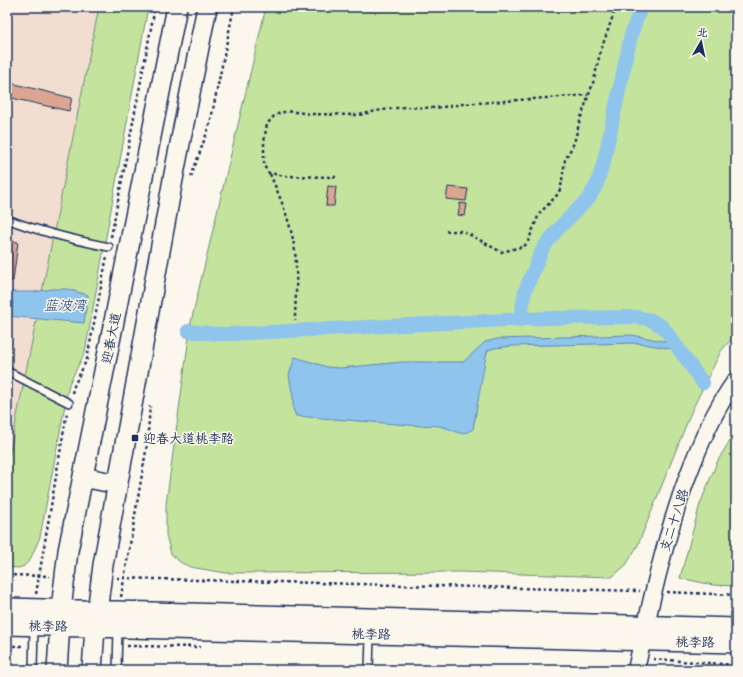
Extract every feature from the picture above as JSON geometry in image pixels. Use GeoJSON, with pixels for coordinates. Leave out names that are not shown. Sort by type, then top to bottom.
{"type":"FeatureCollection","features":[{"type":"Feature","properties":{"kind":"main road","name":"迎春大道"},"geometry":{"type":"LineString","coordinates":[[58,670],[60,618],[68,551],[177,7]]}},
{"type":"Feature","properties":{"kind":"main road"},"geometry":{"type":"LineString","coordinates":[[92,670],[101,578],[117,484],[174,174],[207,7]]}},
{"type":"Feature","properties":{"kind":"main road"},"geometry":{"type":"LineString","coordinates":[[169,49],[198,55]]}},
{"type":"Feature","properties":{"kind":"main road"},"geometry":{"type":"LineString","coordinates":[[82,477],[117,484]]}},
{"type":"Feature","properties":{"kind":"main road","name":"桃李路"},"geometry":{"type":"LineString","coordinates":[[7,608],[34,617],[118,620],[644,633],[736,628]]}},
{"type":"Feature","properties":{"kind":"main road","name":"桃李路"},"geometry":{"type":"LineString","coordinates":[[7,625],[34,617]]}},
{"type":"Feature","properties":{"kind":"main road","name":"桃李路"},"geometry":{"type":"LineString","coordinates":[[644,633],[736,643]]}},
{"type":"Feature","properties":{"kind":"street","name":"支二十八路"},"geometry":{"type":"LineString","coordinates":[[636,670],[654,591],[676,510],[698,449],[714,415],[736,380]]}},
{"type":"Feature","properties":{"kind":"lane"},"geometry":{"type":"LineString","coordinates":[[7,219],[30,228],[65,238],[109,247]]}},
{"type":"Feature","properties":{"kind":"lane"},"geometry":{"type":"LineString","coordinates":[[7,371],[69,403]]}},
{"type":"Feature","properties":{"kind":"lane"},"geometry":{"type":"LineString","coordinates":[[33,670],[34,617]]}},
{"type":"Feature","properties":{"kind":"lane"},"geometry":{"type":"LineString","coordinates":[[117,670],[118,620]]}},
{"type":"Feature","properties":{"kind":"lane"},"geometry":{"type":"LineString","coordinates":[[369,670],[371,626]]}},
{"type":"Feature","properties":{"kind":"path"},"geometry":{"type":"LineString","coordinates":[[34,617],[39,576],[69,403],[74,386],[87,359],[155,7]]}},
{"type":"Feature","properties":{"kind":"path"},"geometry":{"type":"LineString","coordinates":[[191,178],[210,124],[234,7]]}},
{"type":"Feature","properties":{"kind":"path"},"geometry":{"type":"LineString","coordinates":[[446,231],[460,231],[467,233],[501,252],[510,251],[527,244],[539,214],[558,194],[561,187],[565,160],[574,143],[580,120],[594,80],[600,53],[616,7]]}},
{"type":"Feature","properties":{"kind":"path"},"geometry":{"type":"LineString","coordinates":[[295,321],[296,267],[289,222],[284,205],[269,173],[264,166],[264,141],[268,124],[275,115],[287,111],[312,114],[359,115],[404,107],[436,108],[463,104],[588,96]]}},
{"type":"Feature","properties":{"kind":"path"},"geometry":{"type":"LineString","coordinates":[[269,173],[286,176],[336,177]]}},
{"type":"Feature","properties":{"kind":"path"},"geometry":{"type":"LineString","coordinates":[[118,620],[147,445],[150,401]]}},
{"type":"Feature","properties":{"kind":"path"},"geometry":{"type":"LineString","coordinates":[[7,575],[65,577]]}},
{"type":"Feature","properties":{"kind":"path"},"geometry":{"type":"LineString","coordinates":[[101,578],[654,591],[736,595]]}},
{"type":"Feature","properties":{"kind":"shaded area"},"geometry":{"type":"Polygon","coordinates":[[[7,7],[99,7],[7,466],[7,7]]]}},
{"type":"Feature","properties":{"kind":"green space"},"geometry":{"type":"Polygon","coordinates":[[[99,7],[148,7],[85,352],[69,384],[40,537],[30,560],[24,566],[19,568],[7,567],[7,466],[99,7]]]}},
{"type":"Feature","properties":{"kind":"green space"},"geometry":{"type":"Polygon","coordinates":[[[266,7],[736,7],[736,334],[721,351],[692,410],[638,545],[626,565],[612,577],[461,572],[226,573],[190,567],[180,562],[171,554],[166,535],[166,504],[191,322],[266,7]]]}},
{"type":"Feature","properties":{"kind":"green space"},"geometry":{"type":"Polygon","coordinates":[[[736,430],[736,586],[713,585],[680,578],[700,504],[717,462],[736,430]]]}},
{"type":"Feature","properties":{"kind":"water","name":"蓝波湾"},"geometry":{"type":"Polygon","coordinates":[[[52,289],[67,289],[88,295],[84,323],[7,316],[7,292],[34,292],[52,289]]]}},
{"type":"Feature","properties":{"kind":"water"},"geometry":{"type":"Polygon","coordinates":[[[632,335],[673,343],[678,350],[638,343],[513,346],[488,350],[473,429],[465,433],[459,433],[443,427],[430,425],[421,426],[296,416],[293,409],[293,397],[289,375],[295,357],[327,367],[340,368],[402,362],[463,362],[485,342],[497,339],[632,335]]]}},
{"type":"Feature","properties":{"kind":"building"},"geometry":{"type":"Polygon","coordinates":[[[7,82],[72,98],[69,111],[7,97],[7,82]]]}},
{"type":"Feature","properties":{"kind":"building"},"geometry":{"type":"Polygon","coordinates":[[[328,186],[336,187],[334,206],[326,206],[328,186]]]}},
{"type":"Feature","properties":{"kind":"building"},"geometry":{"type":"Polygon","coordinates":[[[448,187],[468,189],[466,201],[446,199],[448,187]]]}},
{"type":"Feature","properties":{"kind":"building"},"geometry":{"type":"Polygon","coordinates":[[[460,203],[467,204],[465,216],[458,215],[460,203]]]}},
{"type":"Feature","properties":{"kind":"building"},"geometry":{"type":"Polygon","coordinates":[[[7,241],[18,242],[13,281],[7,280],[7,241]]]}},
{"type":"Feature","properties":{"kind":"waterway"},"geometry":{"type":"LineString","coordinates":[[520,320],[525,291],[543,248],[559,228],[589,198],[597,184],[604,161],[631,35],[641,7]]}},
{"type":"Feature","properties":{"kind":"waterway"},"geometry":{"type":"LineString","coordinates":[[188,331],[230,334],[546,318],[637,317],[651,320],[663,327],[703,383]]}},
{"type":"Feature","properties":{"kind":"place","name":"迎春大道桃李路"},"geometry":{"type":"Point","coordinates":[135,438]}}]}
